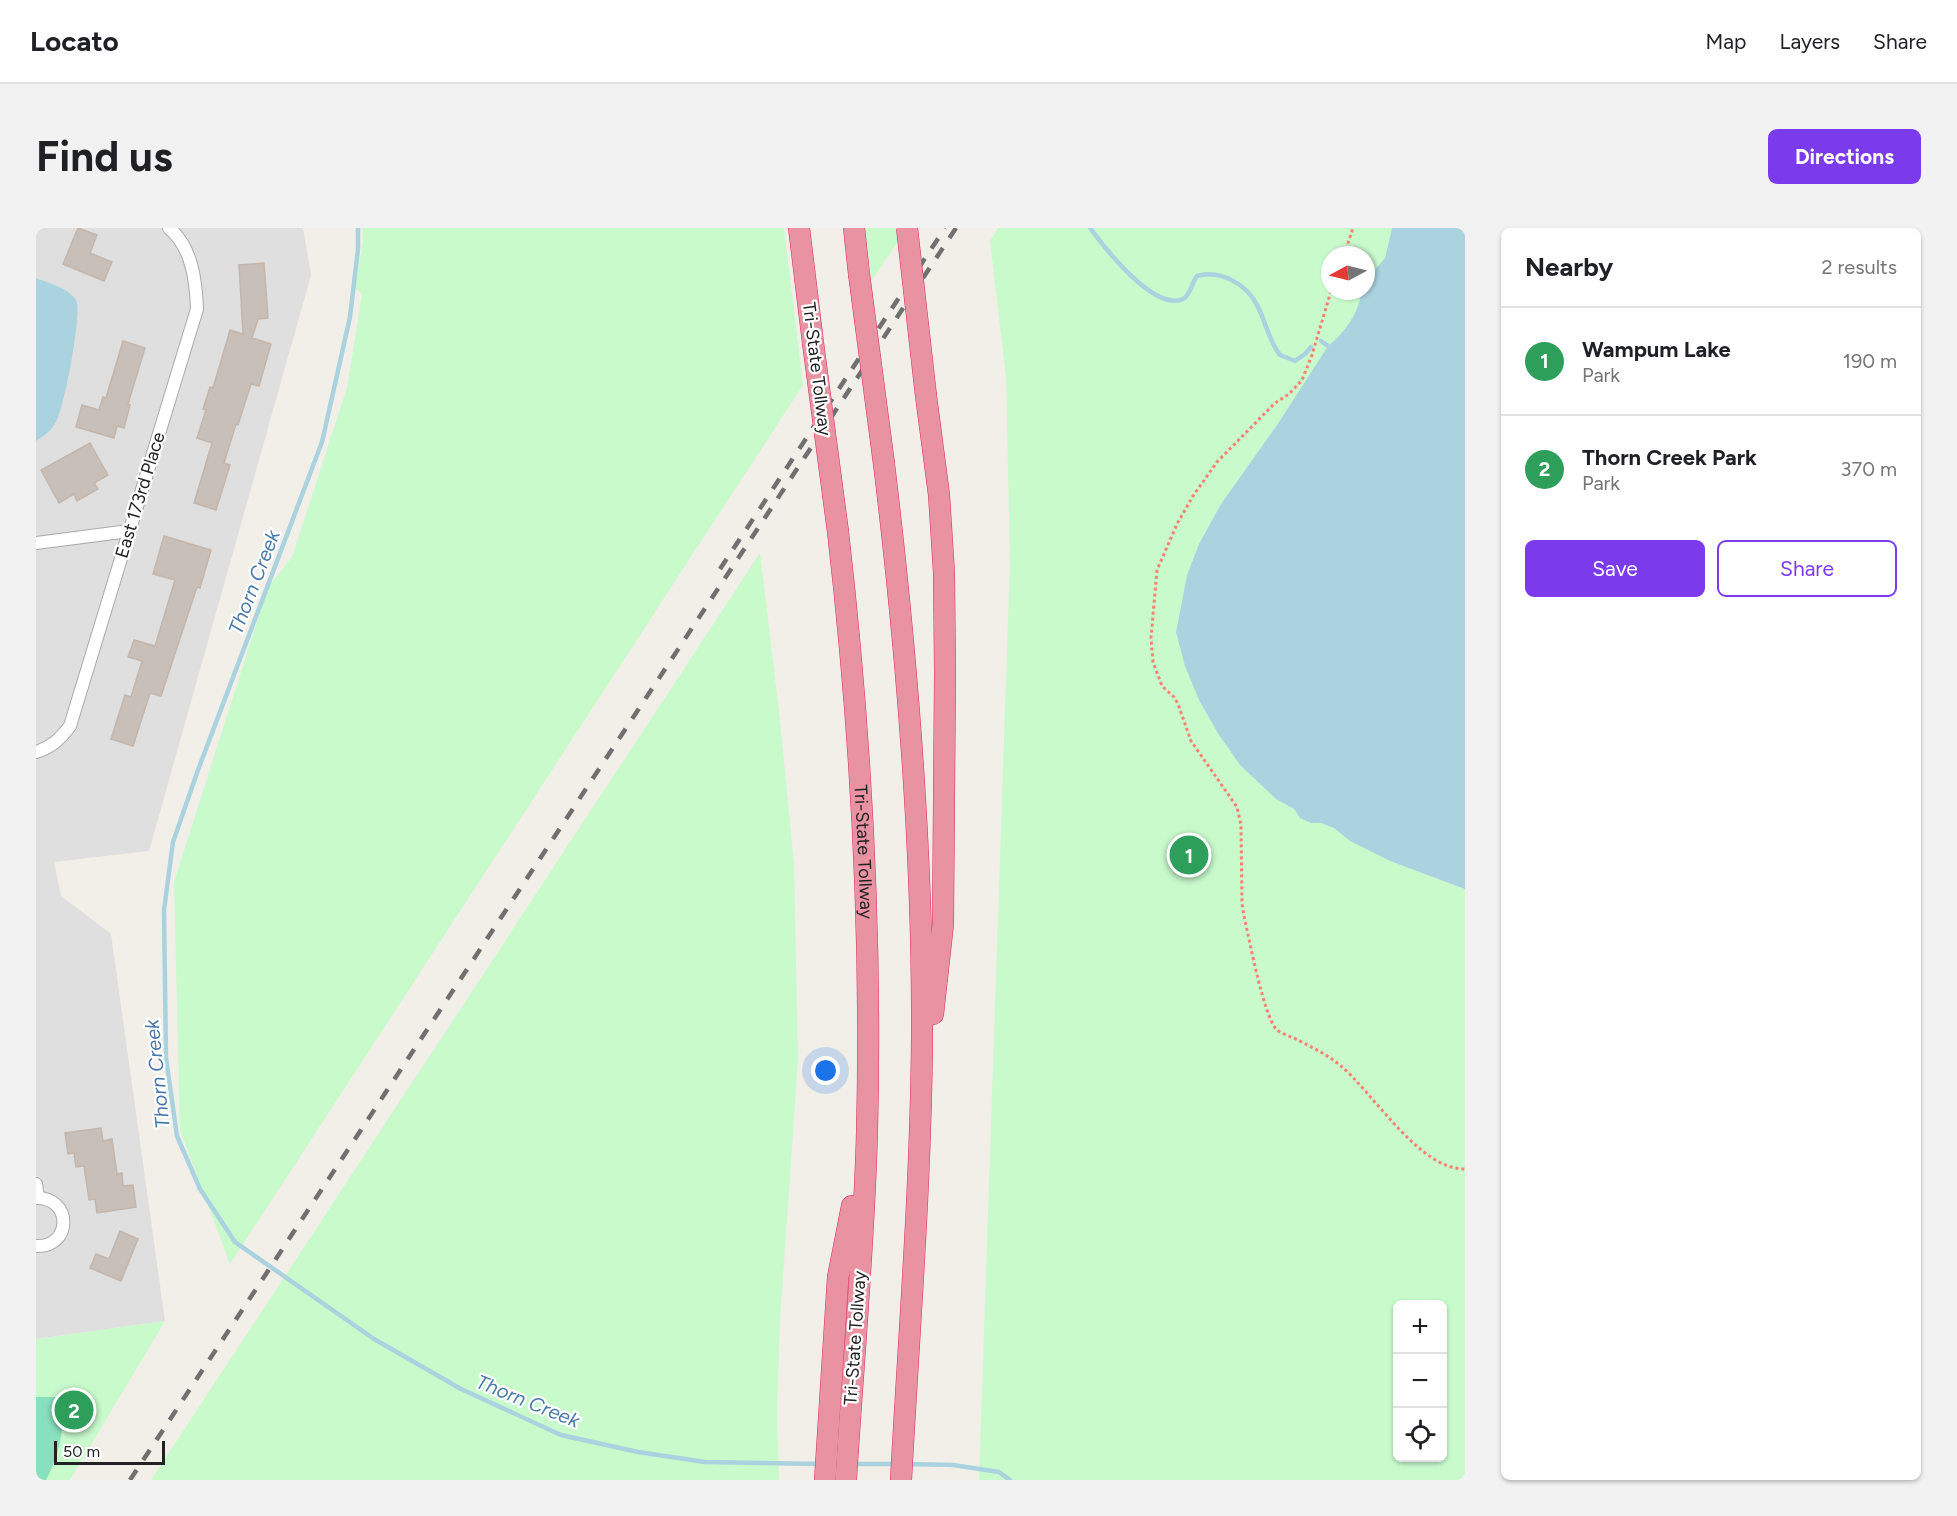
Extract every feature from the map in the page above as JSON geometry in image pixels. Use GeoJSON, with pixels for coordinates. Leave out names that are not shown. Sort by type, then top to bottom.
{"type":"FeatureCollection","features":[{"type":"Feature","properties":{"kind":"highway","name":"Tri-State Tollway"},"geometry":{"type":"LineString","coordinates":[[799,228],[838,532],[855,699],[864,857],[868,1040],[867,1135],[838,1277],[846,1480]]}},
{"type":"Feature","properties":{"kind":"highway"},"geometry":{"type":"LineString","coordinates":[[854,228],[884,464],[909,692],[918,846],[922,1035],[920,1137],[901,1480]]}},
{"type":"Feature","properties":{"kind":"highway"},"geometry":{"type":"LineString","coordinates":[[907,228],[939,495],[944,573],[943,924],[920,1137]]}},
{"type":"Feature","properties":{"kind":"highway"},"geometry":{"type":"LineString","coordinates":[[825,1480],[841,1387]]}},
{"type":"Feature","properties":{"kind":"street","name":"East 173rd Place"},"geometry":{"type":"LineString","coordinates":[[36,752],[46,749],[59,740],[70,726],[196,309],[194,274],[183,247],[175,233],[169,228]]}},
{"type":"Feature","properties":{"kind":"street"},"geometry":{"type":"LineString","coordinates":[[36,543],[129,531]]}},
{"type":"Feature","properties":{"kind":"street"},"geometry":{"type":"LineString","coordinates":[[36,1184],[37,1198],[46,1199],[60,1208],[64,1224],[57,1239],[50,1244],[36,1246]]}},
{"type":"Feature","properties":{"kind":"path"},"geometry":{"type":"LineString","coordinates":[[1347,246],[1353,228]]}},
{"type":"Feature","properties":{"kind":"path"},"geometry":{"type":"LineString","coordinates":[[1328,300],[1302,380],[1217,462],[1193,496],[1177,525],[1157,570],[1151,638],[1153,662],[1162,686],[1174,697],[1178,705],[1191,741],[1237,807],[1241,825],[1244,916],[1266,1007],[1277,1030],[1324,1054],[1343,1068],[1387,1115],[1435,1160],[1455,1169],[1465,1169]]}},
{"type":"Feature","properties":{"kind":"shaded area"},"geometry":{"type":"Polygon","coordinates":[[[36,228],[303,228],[311,275],[149,851],[54,862],[61,896],[111,934],[165,1321],[36,1339],[36,228]]]}},
{"type":"Feature","properties":{"kind":"green space"},"geometry":{"type":"Polygon","coordinates":[[[362,228],[784,228],[803,385],[230,1264],[180,1130],[174,882],[268,587],[292,557],[347,388],[362,294],[355,288],[363,241],[362,228]]]}},
{"type":"Feature","properties":{"kind":"green space"},"geometry":{"type":"Polygon","coordinates":[[[865,228],[907,228],[872,280],[865,228]]]}},
{"type":"Feature","properties":{"kind":"green space"},"geometry":{"type":"Polygon","coordinates":[[[998,228],[1392,228],[1385,258],[1375,270],[1375,246],[1321,246],[1321,300],[1360,300],[1358,307],[1346,328],[1328,346],[1279,422],[1221,504],[1199,544],[1187,575],[1176,632],[1199,700],[1219,735],[1240,765],[1276,799],[1294,809],[1300,818],[1334,828],[1350,841],[1390,861],[1465,889],[1465,1480],[979,1480],[1010,562],[1006,377],[990,241],[998,228]]]}},
{"type":"Feature","properties":{"kind":"green space"},"geometry":{"type":"Polygon","coordinates":[[[760,553],[794,864],[798,1060],[780,1320],[777,1412],[779,1480],[151,1480],[760,553]]]}},
{"type":"Feature","properties":{"kind":"green space"},"geometry":{"type":"Polygon","coordinates":[[[165,1321],[70,1480],[36,1480],[36,1339],[165,1321]]]}},
{"type":"Feature","properties":{"kind":"green space"},"geometry":{"type":"Polygon","coordinates":[[[36,1397],[64,1397],[60,1440],[46,1480],[36,1480],[36,1397]]]}},
{"type":"Feature","properties":{"kind":"water"},"geometry":{"type":"Polygon","coordinates":[[[1392,228],[1465,228],[1465,889],[1390,861],[1350,841],[1334,828],[1300,818],[1294,809],[1276,799],[1240,765],[1219,735],[1199,700],[1185,666],[1176,632],[1187,575],[1199,544],[1221,504],[1279,422],[1328,346],[1350,322],[1360,300],[1375,300],[1375,270],[1385,258],[1392,228]]]}},
{"type":"Feature","properties":{"kind":"water"},"geometry":{"type":"Polygon","coordinates":[[[36,278],[58,286],[73,296],[76,300],[77,322],[72,360],[56,422],[45,435],[36,441],[36,278]]]}},
{"type":"Feature","properties":{"kind":"building"},"geometry":{"type":"Polygon","coordinates":[[[78,228],[97,235],[90,253],[112,262],[104,281],[63,264],[78,228]]]}},
{"type":"Feature","properties":{"kind":"building"},"geometry":{"type":"Polygon","coordinates":[[[264,263],[268,318],[258,319],[252,338],[271,344],[259,386],[251,384],[238,425],[236,424],[224,463],[230,465],[216,510],[194,503],[212,443],[197,438],[206,410],[203,409],[210,387],[213,388],[230,330],[243,334],[239,265],[264,263]]]}},
{"type":"Feature","properties":{"kind":"building"},"geometry":{"type":"Polygon","coordinates":[[[123,341],[145,348],[128,404],[130,405],[124,428],[117,426],[114,438],[76,427],[82,405],[99,410],[103,397],[106,398],[123,341]]]}},
{"type":"Feature","properties":{"kind":"building"},"geometry":{"type":"Polygon","coordinates":[[[90,443],[108,475],[94,483],[98,489],[77,501],[74,494],[59,503],[41,470],[90,443]]]}},
{"type":"Feature","properties":{"kind":"building"},"geometry":{"type":"Polygon","coordinates":[[[164,536],[211,550],[200,588],[197,587],[161,696],[150,693],[133,746],[111,739],[125,695],[131,697],[142,661],[128,657],[134,640],[155,646],[175,580],[153,574],[164,536]]]}},
{"type":"Feature","properties":{"kind":"building"},"geometry":{"type":"Polygon","coordinates":[[[101,1128],[103,1141],[112,1139],[117,1174],[122,1173],[123,1186],[133,1185],[136,1207],[97,1213],[95,1199],[89,1200],[84,1166],[76,1167],[74,1153],[68,1154],[65,1133],[101,1128]]]}},
{"type":"Feature","properties":{"kind":"building"},"geometry":{"type":"Polygon","coordinates":[[[120,1231],[138,1239],[121,1281],[90,1268],[96,1254],[109,1259],[120,1231]]]}},
{"type":"Feature","properties":{"kind":"waterway","name":"Thorn Creek"},"geometry":{"type":"LineString","coordinates":[[358,228],[358,249],[350,317],[322,442],[173,842],[164,910],[166,1058],[177,1136],[200,1189],[235,1242],[374,1339],[461,1389],[561,1435],[638,1452],[705,1462],[822,1464]]}},
{"type":"Feature","properties":{"kind":"waterway"},"geometry":{"type":"LineString","coordinates":[[1090,228],[1131,276],[1158,296],[1171,300],[1183,299],[1197,276],[1206,274],[1224,277],[1248,292],[1261,313],[1273,344],[1280,355],[1295,361],[1311,347]]}},
{"type":"Feature","properties":{"kind":"waterway"},"geometry":{"type":"LineString","coordinates":[[1321,341],[1328,346]]}},
{"type":"Feature","properties":{"kind":"waterway","name":"Thorn Creek"},"geometry":{"type":"LineString","coordinates":[[854,1464],[897,1464]]}},
{"type":"Feature","properties":{"kind":"waterway","name":"Thorn Creek"},"geometry":{"type":"LineString","coordinates":[[908,1464],[953,1465],[999,1472],[1010,1480]]}},
{"type":"Feature","properties":{"kind":"railway"},"geometry":{"type":"LineString","coordinates":[[720,569],[945,228]]}},
{"type":"Feature","properties":{"kind":"railway"},"geometry":{"type":"LineString","coordinates":[[130,1480],[956,228]]}},
{"type":"Feature","properties":{"kind":"place","name":"Wampum Lake"},"geometry":{"type":"Point","coordinates":[1189,855]}},
{"type":"Feature","properties":{"kind":"place","name":"Thorn Creek Park"},"geometry":{"type":"Point","coordinates":[74,1410]}}]}
